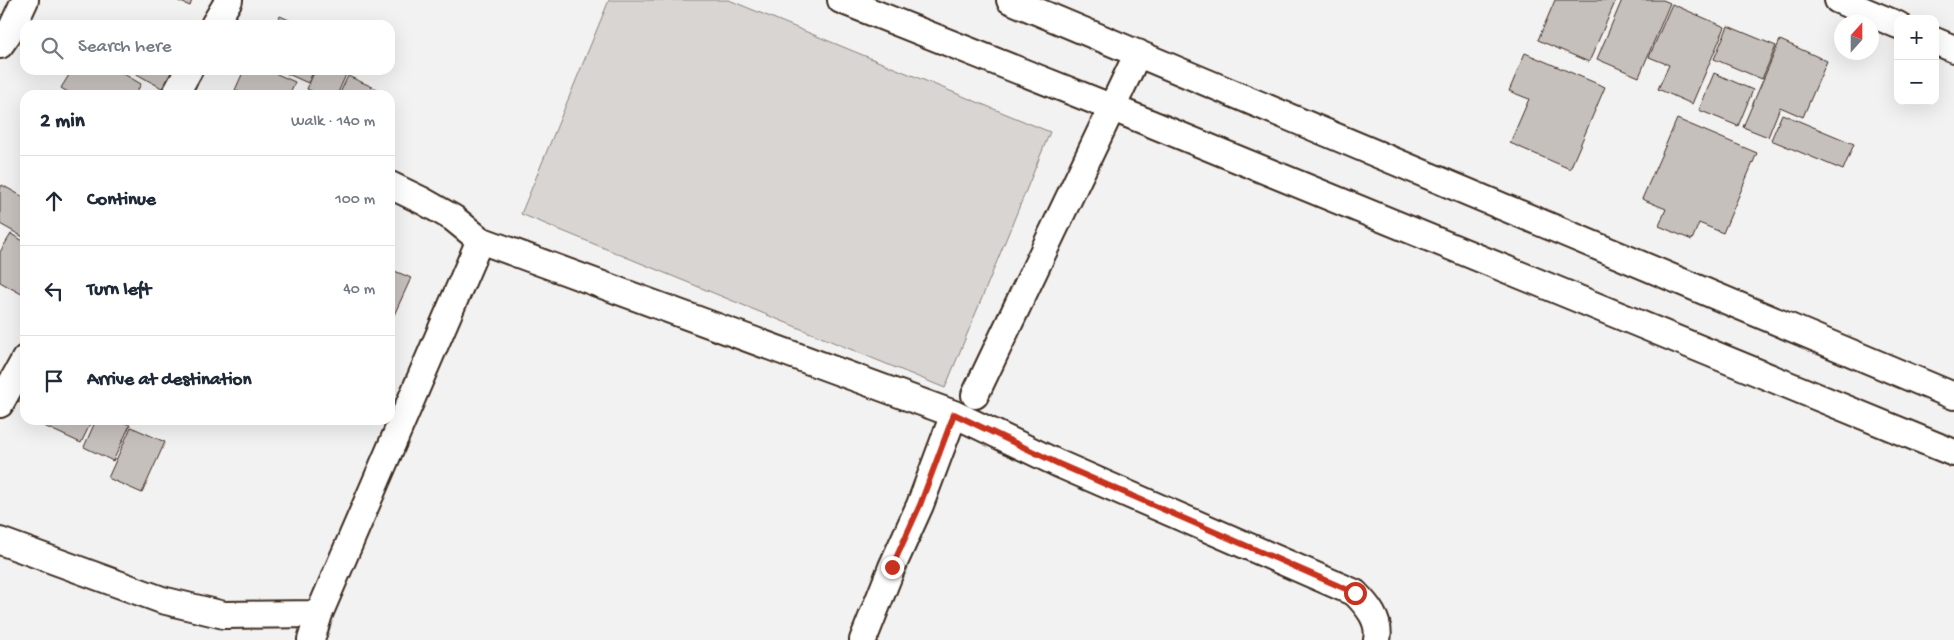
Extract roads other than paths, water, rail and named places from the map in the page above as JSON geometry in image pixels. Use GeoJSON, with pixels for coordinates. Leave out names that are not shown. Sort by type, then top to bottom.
{"type":"FeatureCollection","features":[{"type":"Feature","properties":{"kind":"street"},"geometry":{"type":"LineString","coordinates":[[0,45],[12,28],[25,0]]}},
{"type":"Feature","properties":{"kind":"street"},"geometry":{"type":"LineString","coordinates":[[217,20],[229,0]]}},
{"type":"Feature","properties":{"kind":"street"},"geometry":{"type":"LineString","coordinates":[[841,0],[1113,108],[1954,453]]}},
{"type":"Feature","properties":{"kind":"street"},"geometry":{"type":"LineString","coordinates":[[1010,0],[1954,396]]}},
{"type":"Feature","properties":{"kind":"street"},"geometry":{"type":"LineString","coordinates":[[1838,0],[1894,23]]}},
{"type":"Feature","properties":{"kind":"street"},"geometry":{"type":"LineString","coordinates":[[1939,43],[1954,49]]}},
{"type":"Feature","properties":{"kind":"street"},"geometry":{"type":"LineString","coordinates":[[975,395],[1138,54]]}},
{"type":"Feature","properties":{"kind":"street"},"geometry":{"type":"LineString","coordinates":[[178,90],[186,75]]}},
{"type":"Feature","properties":{"kind":"street"},"geometry":{"type":"LineString","coordinates":[[395,187],[453,218],[480,240],[954,414],[1059,464],[1355,593],[1371,610],[1378,634],[1377,640]]}},
{"type":"Feature","properties":{"kind":"street"},"geometry":{"type":"LineString","coordinates":[[312,640],[319,614],[480,240]]}},
{"type":"Feature","properties":{"kind":"street"},"geometry":{"type":"LineString","coordinates":[[0,404],[20,368]]}},
{"type":"Feature","properties":{"kind":"street"},"geometry":{"type":"LineString","coordinates":[[863,640],[892,567],[920,505],[954,414]]}},
{"type":"Feature","properties":{"kind":"street"},"geometry":{"type":"LineString","coordinates":[[0,541],[162,600],[224,615],[319,614]]}}]}
